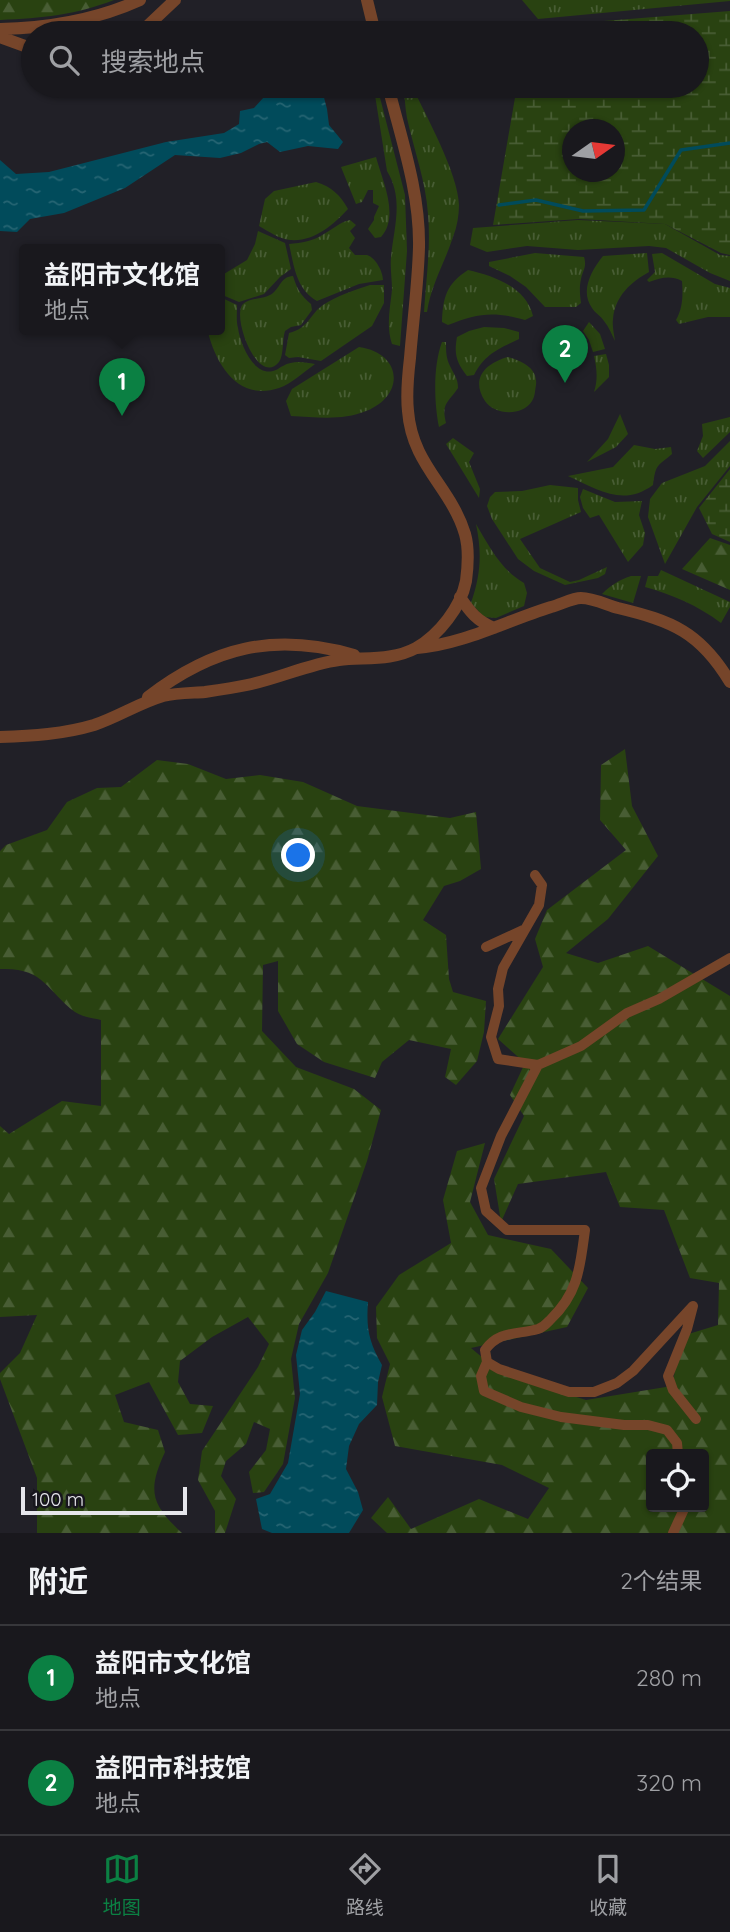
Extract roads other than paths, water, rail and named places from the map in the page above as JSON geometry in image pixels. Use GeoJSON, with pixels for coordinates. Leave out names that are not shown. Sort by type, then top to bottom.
{"type":"FeatureCollection","features":[{"type":"Feature","properties":{"kind":"street"},"geometry":{"type":"LineString","coordinates":[[74,21],[120,9],[140,0]]}},
{"type":"Feature","properties":{"kind":"street"},"geometry":{"type":"LineString","coordinates":[[153,21],[175,0]]}},
{"type":"Feature","properties":{"kind":"street"},"geometry":{"type":"LineString","coordinates":[[367,0],[372,21]]}},
{"type":"Feature","properties":{"kind":"street"},"geometry":{"type":"LineString","coordinates":[[0,29],[21,29]]}},
{"type":"Feature","properties":{"kind":"street"},"geometry":{"type":"LineString","coordinates":[[0,37],[21,45]]}},
{"type":"Feature","properties":{"kind":"street"},"geometry":{"type":"LineString","coordinates":[[391,98],[418,216],[419,247],[407,409],[411,434],[419,454],[459,517],[466,537],[468,561],[465,584],[449,618],[416,648]]}},
{"type":"Feature","properties":{"kind":"street"},"geometry":{"type":"LineString","coordinates":[[460,597],[472,615],[482,624],[494,628]]}},
{"type":"Feature","properties":{"kind":"street"},"geometry":{"type":"LineString","coordinates":[[0,737],[57,733],[95,725],[163,696],[234,688],[337,661],[378,659],[416,648],[440,646],[581,598],[657,617],[676,626],[698,641],[716,660],[730,682]]}},
{"type":"Feature","properties":{"kind":"street"},"geometry":{"type":"LineString","coordinates":[[136,707],[165,685],[210,659],[260,645],[304,646],[364,659]]}},
{"type":"Feature","properties":{"kind":"street"},"geometry":{"type":"LineString","coordinates":[[535,875],[542,885],[539,905],[503,968],[498,989],[499,1006],[491,1037],[498,1059],[538,1065],[581,1046],[626,1013],[659,999],[730,958]]}},
{"type":"Feature","properties":{"kind":"street"},"geometry":{"type":"LineString","coordinates":[[486,947],[523,930]]}},
{"type":"Feature","properties":{"kind":"street"},"geometry":{"type":"LineString","coordinates":[[538,1065],[501,1136],[481,1188],[486,1211],[507,1230],[585,1230],[579,1273],[565,1306],[542,1328],[492,1340],[485,1350],[487,1362],[481,1376],[484,1391],[521,1407],[561,1417],[624,1425],[648,1425],[667,1430],[677,1443],[678,1449]]}},
{"type":"Feature","properties":{"kind":"street"},"geometry":{"type":"LineString","coordinates":[[487,1362],[499,1369],[569,1392],[594,1392],[617,1383],[633,1371],[693,1306],[668,1376],[673,1390],[696,1419]]}},
{"type":"Feature","properties":{"kind":"street"},"geometry":{"type":"LineString","coordinates":[[673,1533],[683,1512]]}},
{"type":"Feature","properties":{"kind":"water"},"geometry":{"type":"Polygon","coordinates":[[[263,98],[324,98],[329,125],[343,142],[338,149],[308,146],[280,152],[267,142],[220,158],[175,155],[125,188],[64,213],[30,219],[17,232],[0,231],[0,160],[16,174],[49,172],[166,142],[224,133],[239,124],[240,111],[254,108],[263,98]]]}},
{"type":"Feature","properties":{"kind":"water"},"geometry":{"type":"Polygon","coordinates":[[[326,1291],[368,1302],[369,1335],[382,1365],[377,1405],[359,1424],[349,1446],[346,1469],[358,1492],[363,1510],[349,1533],[272,1533],[262,1529],[256,1499],[270,1494],[288,1463],[300,1394],[296,1355],[302,1330],[326,1291]]]}},
{"type":"Feature","properties":{"kind":"waterway"},"geometry":{"type":"LineString","coordinates":[[499,205],[536,200],[583,211],[644,210],[681,150],[730,143]]}},
{"type":"Feature","properties":{"kind":"place","name":"益阳市科技馆"},"geometry":{"type":"Point","coordinates":[565,383]}},
{"type":"Feature","properties":{"kind":"place","name":"益阳市文化馆"},"geometry":{"type":"Point","coordinates":[122,416]}}]}
